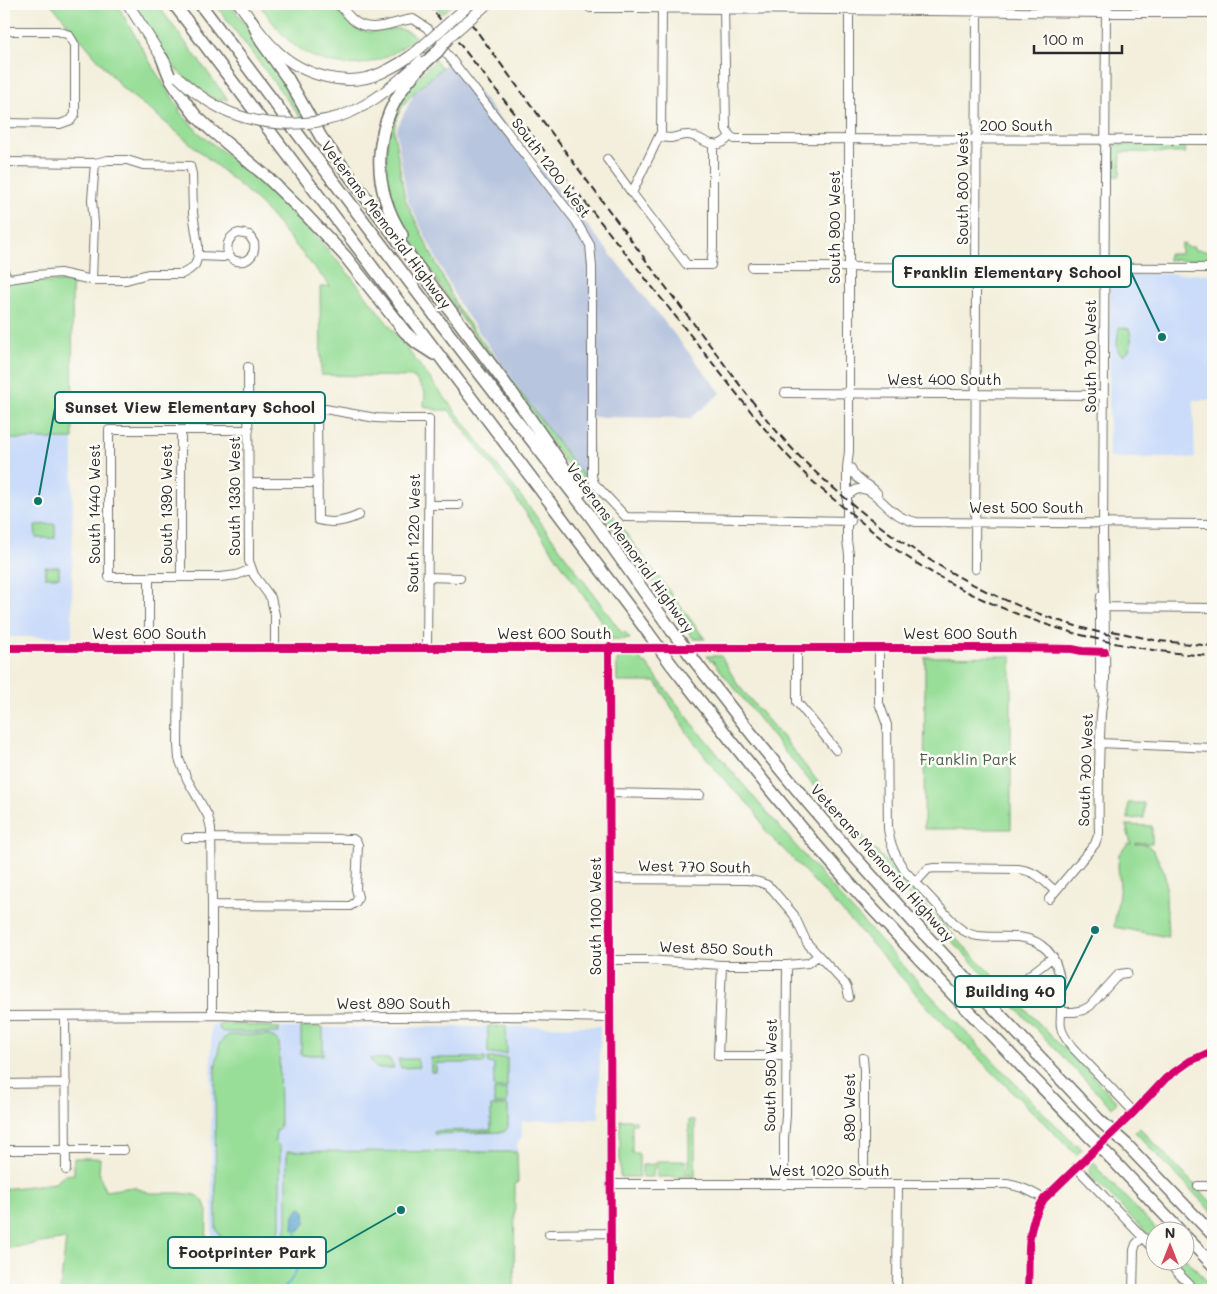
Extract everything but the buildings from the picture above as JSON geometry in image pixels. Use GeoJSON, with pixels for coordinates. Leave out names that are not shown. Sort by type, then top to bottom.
{"type":"FeatureCollection","features":[{"type":"Feature","properties":{"kind":"highway"},"geometry":{"type":"LineString","coordinates":[[174,4],[646,631],[757,774],[850,883],[952,994],[1171,1222]]}},
{"type":"Feature","properties":{"kind":"highway","name":"Veterans Memorial Highway"},"geometry":{"type":"LineString","coordinates":[[200,4],[415,290],[589,514],[672,631],[747,727],[838,837],[929,939],[1098,1119],[1126,1144],[1213,1235]]}},
{"type":"Feature","properties":{"kind":"highway"},"geometry":{"type":"LineString","coordinates":[[252,21],[261,41],[288,79],[321,137],[548,443],[581,492],[589,514]]}},
{"type":"Feature","properties":{"kind":"highway"},"geometry":{"type":"LineString","coordinates":[[431,284],[425,270],[401,234],[390,212],[382,188],[380,162],[383,134],[393,104],[413,76],[422,57],[441,48],[448,38]]}},
{"type":"Feature","properties":{"kind":"highway"},"geometry":{"type":"LineString","coordinates":[[162,58],[171,80],[196,115],[268,178],[306,215],[345,256],[405,332],[417,343],[440,357]]}},
{"type":"Feature","properties":{"kind":"highway"},"geometry":{"type":"LineString","coordinates":[[1194,1245],[1213,1265]]}},
{"type":"Feature","properties":{"kind":"main road"},"geometry":{"type":"LineString","coordinates":[[128,4],[162,58],[178,77],[203,99],[242,117],[279,124],[302,124],[326,120],[358,109],[375,99],[422,57],[470,4]]}},
{"type":"Feature","properties":{"kind":"main road"},"geometry":{"type":"LineString","coordinates":[[239,4],[270,44],[282,56],[318,75],[350,79],[370,77],[380,74],[400,63],[422,57]]}},
{"type":"Feature","properties":{"kind":"main road"},"geometry":{"type":"LineString","coordinates":[[448,38],[487,4]]}},
{"type":"Feature","properties":{"kind":"street","name":"South 1200 West"},"geometry":{"type":"LineString","coordinates":[[338,4],[352,19],[365,27],[373,28],[413,19],[427,28],[576,221],[590,245],[592,267],[592,476],[594,483],[626,517],[849,521]]}},
{"type":"Feature","properties":{"kind":"street","name":"South 700 West"},"geometry":{"type":"LineString","coordinates":[[1102,649],[1105,607],[1103,589],[1103,523],[1106,4]]}},
{"type":"Feature","properties":{"kind":"street"},"geometry":{"type":"LineString","coordinates":[[590,8],[724,6],[977,7],[1106,13],[1213,13]]}},
{"type":"Feature","properties":{"kind":"street"},"geometry":{"type":"LineString","coordinates":[[659,137],[670,138],[687,135],[696,137],[708,144],[717,144],[730,136],[726,128],[724,6]]}},
{"type":"Feature","properties":{"kind":"street","name":"South 900 West"},"geometry":{"type":"LineString","coordinates":[[849,7],[849,451],[851,468],[849,521]]}},
{"type":"Feature","properties":{"kind":"street","name":"South 800 West"},"geometry":{"type":"LineString","coordinates":[[975,569],[977,7]]}},
{"type":"Feature","properties":{"kind":"street"},"geometry":{"type":"LineString","coordinates":[[632,193],[661,132],[662,8]]}},
{"type":"Feature","properties":{"kind":"street"},"geometry":{"type":"LineString","coordinates":[[4,31],[58,32],[69,35],[75,45],[75,114],[71,120],[60,124],[4,123]]}},
{"type":"Feature","properties":{"kind":"street","name":"200 South"},"geometry":{"type":"LineString","coordinates":[[730,136],[735,139],[1213,140]]}},
{"type":"Feature","properties":{"kind":"street"},"geometry":{"type":"LineString","coordinates":[[607,159],[687,266],[711,266],[713,249],[713,144]]}},
{"type":"Feature","properties":{"kind":"street"},"geometry":{"type":"LineString","coordinates":[[4,162],[95,163],[108,160],[127,160],[143,165],[190,166],[193,213],[198,245],[198,256],[195,265],[182,274],[148,274],[126,280],[92,280],[60,273],[9,279],[6,274]]}},
{"type":"Feature","properties":{"kind":"street"},"geometry":{"type":"LineString","coordinates":[[92,280],[94,223],[92,200],[95,163]]}},
{"type":"Feature","properties":{"kind":"street"},"geometry":{"type":"LineString","coordinates":[[198,256],[223,257],[228,255]]}},
{"type":"Feature","properties":{"kind":"street"},"geometry":{"type":"LineString","coordinates":[[752,266],[1213,268]]}},
{"type":"Feature","properties":{"kind":"street","name":"South 1330 West"},"geometry":{"type":"LineString","coordinates":[[248,367],[249,561],[254,575],[271,598],[275,615],[275,648]]}},
{"type":"Feature","properties":{"kind":"street","name":"West 400 South"},"geometry":{"type":"LineString","coordinates":[[785,393],[1104,395]]}},
{"type":"Feature","properties":{"kind":"street","name":"South 1220 West"},"geometry":{"type":"LineString","coordinates":[[318,483],[317,414],[319,410],[325,409],[376,418],[429,419],[427,648]]}},
{"type":"Feature","properties":{"kind":"street","name":"South 1440 West"},"geometry":{"type":"LineString","coordinates":[[149,577],[108,577],[109,430],[181,430]]}},
{"type":"Feature","properties":{"kind":"street"},"geometry":{"type":"LineString","coordinates":[[181,430],[249,430]]}},
{"type":"Feature","properties":{"kind":"street","name":"South 1390 West"},"geometry":{"type":"LineString","coordinates":[[181,430],[181,577]]}},
{"type":"Feature","properties":{"kind":"street","name":"South 900 West"},"geometry":{"type":"LineString","coordinates":[[849,451],[847,464],[851,540],[849,554],[849,648]]}},
{"type":"Feature","properties":{"kind":"street"},"geometry":{"type":"LineString","coordinates":[[851,468],[856,478],[872,487],[881,499]]}},
{"type":"Feature","properties":{"kind":"street"},"geometry":{"type":"LineString","coordinates":[[249,483],[318,483],[318,520],[342,522],[359,515]]}},
{"type":"Feature","properties":{"kind":"street","name":"West 500 South"},"geometry":{"type":"LineString","coordinates":[[851,493],[864,489],[881,499],[902,518],[916,522],[1213,524]]}},
{"type":"Feature","properties":{"kind":"street"},"geometry":{"type":"LineString","coordinates":[[428,505],[459,505]]}},
{"type":"Feature","properties":{"kind":"street"},"geometry":{"type":"LineString","coordinates":[[149,648],[149,577],[221,577],[237,575],[251,569]]}},
{"type":"Feature","properties":{"kind":"street"},"geometry":{"type":"LineString","coordinates":[[427,577],[460,578]]}},
{"type":"Feature","properties":{"kind":"street","name":"South 700 West"},"geometry":{"type":"LineString","coordinates":[[1049,899],[1095,844],[1099,833],[1100,743],[1105,681],[1100,602],[1103,589]]}},
{"type":"Feature","properties":{"kind":"street"},"geometry":{"type":"LineString","coordinates":[[1105,607],[1213,608]]}},
{"type":"Feature","properties":{"kind":"street","name":"West 600 South"},"geometry":{"type":"LineString","coordinates":[[4,648],[609,647],[1072,649],[1082,651],[1102,649]]}},
{"type":"Feature","properties":{"kind":"street","name":"South 1100 West"},"geometry":{"type":"LineString","coordinates":[[609,647],[611,1290]]}},
{"type":"Feature","properties":{"kind":"street"},"geometry":{"type":"LineString","coordinates":[[179,648],[178,745],[180,759],[187,779],[208,816],[212,838],[212,1015]]}},
{"type":"Feature","properties":{"kind":"street"},"geometry":{"type":"LineString","coordinates":[[797,648],[797,702],[836,750]]}},
{"type":"Feature","properties":{"kind":"street"},"geometry":{"type":"LineString","coordinates":[[879,648],[879,703],[887,725],[888,831],[898,862],[957,926],[964,931],[978,936],[1020,937],[1042,946],[1049,952],[1059,969],[1060,1028],[1072,1047],[1134,1112]]}},
{"type":"Feature","properties":{"kind":"street"},"geometry":{"type":"LineString","coordinates":[[1100,743],[1213,748]]}},
{"type":"Feature","properties":{"kind":"street"},"geometry":{"type":"LineString","coordinates":[[609,793],[700,795]]}},
{"type":"Feature","properties":{"kind":"street"},"geometry":{"type":"LineString","coordinates":[[186,838],[352,839],[357,842],[356,889],[358,897],[356,902],[350,906],[212,905]]}},
{"type":"Feature","properties":{"kind":"street"},"geometry":{"type":"LineString","coordinates":[[916,882],[928,869],[934,868],[1018,870],[1032,872],[1055,891]]}},
{"type":"Feature","properties":{"kind":"street","name":"West 770 South"},"geometry":{"type":"LineString","coordinates":[[610,879],[749,880],[767,885],[794,915],[804,939],[845,984],[849,998]]}},
{"type":"Feature","properties":{"kind":"street","name":"West 850 South"},"geometry":{"type":"LineString","coordinates":[[610,960],[647,960],[722,965],[787,965],[808,963],[818,956]]}},
{"type":"Feature","properties":{"kind":"street"},"geometry":{"type":"LineString","coordinates":[[1022,981],[1053,958]]}},
{"type":"Feature","properties":{"kind":"street"},"geometry":{"type":"LineString","coordinates":[[722,965],[718,1056],[786,1056]]}},
{"type":"Feature","properties":{"kind":"street","name":"South 950 West"},"geometry":{"type":"LineString","coordinates":[[784,1185],[787,965]]}},
{"type":"Feature","properties":{"kind":"street"},"geometry":{"type":"LineString","coordinates":[[1061,1012],[1074,1012],[1090,1006],[1119,974],[1127,973]]}},
{"type":"Feature","properties":{"kind":"street","name":"West 890 South"},"geometry":{"type":"LineString","coordinates":[[4,1016],[236,1015],[275,1018],[515,1016],[610,1018]]}},
{"type":"Feature","properties":{"kind":"street"},"geometry":{"type":"LineString","coordinates":[[65,1016],[66,1170]]}},
{"type":"Feature","properties":{"kind":"street"},"geometry":{"type":"LineString","coordinates":[[1028,1290],[1030,1232],[1036,1214],[1044,1199],[1134,1112],[1166,1078],[1190,1061],[1213,1051]]}},
{"type":"Feature","properties":{"kind":"street","name":"890 West"},"geometry":{"type":"LineString","coordinates":[[863,1058],[864,1185]]}},
{"type":"Feature","properties":{"kind":"street"},"geometry":{"type":"LineString","coordinates":[[4,1084],[66,1083]]}},
{"type":"Feature","properties":{"kind":"street"},"geometry":{"type":"LineString","coordinates":[[4,1150],[124,1150]]}},
{"type":"Feature","properties":{"kind":"street"},"geometry":{"type":"LineString","coordinates":[[1076,1167],[1143,1237],[1136,1244],[1134,1250],[1133,1290]]}},
{"type":"Feature","properties":{"kind":"street","name":"West 1020 South"},"geometry":{"type":"LineString","coordinates":[[610,1184],[1014,1185],[1044,1199]]}},
{"type":"Feature","properties":{"kind":"street"},"geometry":{"type":"LineString","coordinates":[[897,1290],[898,1185]]}},
{"type":"Feature","properties":{"kind":"street"},"geometry":{"type":"LineString","coordinates":[[1198,1186],[1213,1186]]}},
{"type":"Feature","properties":{"kind":"street"},"geometry":{"type":"LineString","coordinates":[[549,1234],[611,1233]]}},
{"type":"Feature","properties":{"kind":"street"},"geometry":{"type":"LineString","coordinates":[[1177,1272],[1195,1290]]}},
{"type":"Feature","properties":{"kind":"shaded area"},"geometry":{"type":"Polygon","coordinates":[[[451,59],[721,393],[691,418],[591,416],[592,476],[585,482],[459,304],[407,199],[396,130],[417,87],[451,59]]]}},
{"type":"Feature","properties":{"kind":"shaded area"},"geometry":{"type":"Polygon","coordinates":[[[1110,273],[1213,274],[1213,400],[1193,400],[1195,458],[1109,458],[1110,273]]]}},
{"type":"Feature","properties":{"kind":"shaded area"},"geometry":{"type":"Polygon","coordinates":[[[4,439],[73,439],[72,637],[4,637],[4,439]]]}},
{"type":"Feature","properties":{"kind":"shaded area"},"geometry":{"type":"Polygon","coordinates":[[[242,1024],[279,1028],[600,1026],[599,1119],[522,1121],[522,1136],[517,1144],[517,1152],[287,1151],[287,1222],[284,1243],[275,1248],[246,1255],[212,1243],[211,1025],[242,1024]]]}},
{"type":"Feature","properties":{"kind":"green space"},"geometry":{"type":"Polygon","coordinates":[[[51,4],[117,4],[155,71],[180,109],[179,111],[199,133],[248,172],[311,231],[354,280],[533,512],[622,633],[625,632],[630,639],[610,639],[610,634],[508,487],[449,410],[436,410],[424,406],[425,392],[414,377],[321,375],[320,287],[330,286],[263,207],[153,112],[124,90],[51,4]]]}},
{"type":"Feature","properties":{"kind":"green space"},"geometry":{"type":"Polygon","coordinates":[[[133,4],[157,4],[228,100],[222,98],[219,102],[213,99],[177,71],[133,4]]]}},
{"type":"Feature","properties":{"kind":"green space"},"geometry":{"type":"Polygon","coordinates":[[[215,4],[230,4],[261,45],[306,118],[301,118],[215,4]]]}},
{"type":"Feature","properties":{"kind":"green space"},"geometry":{"type":"Polygon","coordinates":[[[259,4],[333,4],[358,29],[373,32],[400,29],[416,37],[392,54],[371,62],[347,65],[335,63],[312,56],[291,43],[259,4]]]}},
{"type":"Feature","properties":{"kind":"green space"},"geometry":{"type":"Polygon","coordinates":[[[434,4],[453,4],[442,14],[434,4]]]}},
{"type":"Feature","properties":{"kind":"green space"},"geometry":{"type":"Polygon","coordinates":[[[435,60],[442,68],[410,96],[395,123],[394,133],[405,199],[458,309],[705,639],[694,639],[688,632],[690,631],[615,531],[461,317],[417,251],[399,220],[391,202],[385,174],[388,133],[391,121],[404,93],[435,60]]]}},
{"type":"Feature","properties":{"kind":"green space"},"geometry":{"type":"Polygon","coordinates":[[[1114,145],[1185,146],[1185,153],[1121,152],[1120,176],[1111,176],[1111,149],[1114,145]]]}},
{"type":"Feature","properties":{"kind":"green space"},"geometry":{"type":"Polygon","coordinates":[[[1212,232],[1213,260],[1168,260],[1168,254],[1181,254],[1181,244],[1185,244],[1186,247],[1194,247],[1194,250],[1212,251],[1212,232]]]}},
{"type":"Feature","properties":{"kind":"green space"},"geometry":{"type":"Polygon","coordinates":[[[4,281],[72,282],[73,439],[4,439],[4,281]]]}},
{"type":"Feature","properties":{"kind":"green space"},"geometry":{"type":"Polygon","coordinates":[[[1120,327],[1129,329],[1131,336],[1131,346],[1125,354],[1121,354],[1118,351],[1117,341],[1120,327]]]}},
{"type":"Feature","properties":{"kind":"green space"},"geometry":{"type":"Polygon","coordinates":[[[55,524],[55,538],[36,538],[35,525],[55,524]]]}},
{"type":"Feature","properties":{"kind":"green space"},"geometry":{"type":"Polygon","coordinates":[[[45,567],[59,567],[59,577],[45,577],[45,567]]]}},
{"type":"Feature","properties":{"kind":"green space"},"geometry":{"type":"Polygon","coordinates":[[[622,656],[638,656],[644,664],[646,663],[722,760],[844,900],[997,1064],[1075,1145],[1077,1144],[1082,1149],[1076,1155],[934,1014],[863,934],[767,833],[755,811],[719,774],[688,734],[656,682],[617,682],[617,661],[622,656]]]}},
{"type":"Feature","properties":{"kind":"green space"},"geometry":{"type":"Polygon","coordinates":[[[707,656],[721,656],[738,685],[846,817],[962,944],[1117,1102],[1112,1108],[915,903],[786,753],[707,656]]]}},
{"type":"Feature","properties":{"kind":"green space","name":"Franklin Park"},"geometry":{"type":"Polygon","coordinates":[[[1011,656],[1011,829],[924,829],[925,657],[1011,656]]]}},
{"type":"Feature","properties":{"kind":"green space"},"geometry":{"type":"Polygon","coordinates":[[[1128,803],[1144,803],[1144,818],[1128,819],[1128,803]]]}},
{"type":"Feature","properties":{"kind":"green space"},"geometry":{"type":"Polygon","coordinates":[[[1126,825],[1152,826],[1152,843],[1135,844],[1146,844],[1153,850],[1163,869],[1166,881],[1168,937],[1114,927],[1120,886],[1119,854],[1128,844],[1131,844],[1126,825]]]}},
{"type":"Feature","properties":{"kind":"green space"},"geometry":{"type":"Polygon","coordinates":[[[221,1024],[279,1028],[279,1033],[224,1032],[220,1030],[219,1026],[221,1024]]]}},
{"type":"Feature","properties":{"kind":"green space"},"geometry":{"type":"Polygon","coordinates":[[[488,1026],[495,1026],[496,1028],[497,1026],[506,1026],[507,1054],[488,1054],[488,1026]]]}},
{"type":"Feature","properties":{"kind":"green space"},"geometry":{"type":"Polygon","coordinates":[[[301,1027],[323,1027],[323,1055],[301,1055],[301,1027]]]}},
{"type":"Feature","properties":{"kind":"green space"},"geometry":{"type":"Polygon","coordinates":[[[229,1035],[268,1035],[275,1038],[279,1043],[280,1127],[276,1131],[275,1142],[280,1147],[280,1228],[277,1235],[270,1239],[226,1239],[221,1237],[216,1229],[215,1069],[220,1043],[229,1035]]]}},
{"type":"Feature","properties":{"kind":"green space"},"geometry":{"type":"Polygon","coordinates":[[[431,1058],[485,1058],[485,1063],[436,1063],[436,1072],[431,1072],[431,1058]]]}},
{"type":"Feature","properties":{"kind":"green space"},"geometry":{"type":"Polygon","coordinates":[[[488,1058],[507,1058],[507,1088],[494,1088],[494,1064],[488,1063],[488,1058]]]}},
{"type":"Feature","properties":{"kind":"green space"},"geometry":{"type":"Polygon","coordinates":[[[370,1059],[390,1059],[394,1068],[376,1068],[370,1059]]]}},
{"type":"Feature","properties":{"kind":"green space"},"geometry":{"type":"Polygon","coordinates":[[[398,1059],[417,1059],[419,1067],[401,1068],[398,1059]]]}},
{"type":"Feature","properties":{"kind":"green space"},"geometry":{"type":"Polygon","coordinates":[[[494,1090],[507,1090],[507,1104],[494,1104],[494,1090]]]}},
{"type":"Feature","properties":{"kind":"green space"},"geometry":{"type":"Polygon","coordinates":[[[491,1106],[508,1106],[508,1127],[504,1132],[434,1134],[434,1131],[491,1130],[491,1106]]]}},
{"type":"Feature","properties":{"kind":"green space"},"geometry":{"type":"Polygon","coordinates":[[[620,1120],[636,1120],[636,1124],[632,1124],[632,1153],[638,1153],[639,1155],[639,1177],[620,1176],[620,1120]]]}},
{"type":"Feature","properties":{"kind":"green space"},"geometry":{"type":"Polygon","coordinates":[[[689,1120],[695,1120],[695,1177],[689,1177],[689,1120]]]}},
{"type":"Feature","properties":{"kind":"green space"},"geometry":{"type":"Polygon","coordinates":[[[1140,1128],[1213,1204],[1213,1213],[1135,1132],[1140,1128]]]}},
{"type":"Feature","properties":{"kind":"green space"},"geometry":{"type":"Polygon","coordinates":[[[287,1151],[517,1152],[518,1183],[515,1183],[514,1290],[60,1290],[66,1239],[4,1249],[4,1189],[55,1183],[65,1175],[74,1174],[74,1158],[100,1158],[99,1172],[105,1191],[133,1187],[150,1193],[180,1193],[195,1195],[202,1199],[207,1209],[206,1254],[240,1253],[246,1256],[276,1252],[284,1243],[287,1222],[287,1151]]]}},
{"type":"Feature","properties":{"kind":"green space"},"geometry":{"type":"Polygon","coordinates":[[[686,1161],[687,1177],[657,1177],[656,1162],[686,1161]]]}},
{"type":"Feature","properties":{"kind":"green space"},"geometry":{"type":"Polygon","coordinates":[[[1094,1162],[1098,1166],[1097,1168],[1149,1222],[1144,1222],[1144,1231],[1089,1174],[1089,1167],[1094,1162]]]}},
{"type":"Feature","properties":{"kind":"green space"},"geometry":{"type":"Polygon","coordinates":[[[654,1164],[653,1177],[642,1177],[642,1165],[654,1164]]]}},
{"type":"Feature","properties":{"kind":"green space"},"geometry":{"type":"Polygon","coordinates":[[[1194,1268],[1213,1288],[1213,1290],[1202,1290],[1184,1272],[1194,1272],[1194,1268]]]}},
{"type":"Feature","properties":{"kind":"water"},"geometry":{"type":"Polygon","coordinates":[[[300,1208],[305,1212],[306,1222],[300,1230],[296,1231],[293,1228],[294,1215],[300,1208]]]}},
{"type":"Feature","properties":{"kind":"waterway"},"geometry":{"type":"LineString","coordinates":[[283,1290],[292,1278],[300,1260],[296,1231]]}},
{"type":"Feature","properties":{"kind":"railway"},"geometry":{"type":"LineString","coordinates":[[428,4],[764,428],[797,466],[828,494],[891,546],[927,570],[965,591],[1004,609],[1044,624],[1128,646],[1213,656]]}},
{"type":"Feature","properties":{"kind":"railway"},"geometry":{"type":"LineString","coordinates":[[457,4],[748,396],[811,468],[881,527],[944,568],[1011,603],[1082,628],[1119,637]]}},
{"type":"Feature","properties":{"kind":"railway"},"geometry":{"type":"LineString","coordinates":[[1112,631],[1159,641],[1213,646]]}},
{"type":"Feature","properties":{"kind":"cycle path"},"geometry":{"type":"LineString","coordinates":[[609,647],[611,1290]]}},
{"type":"Feature","properties":{"kind":"cycle path"},"geometry":{"type":"LineString","coordinates":[[4,648],[1014,648],[1072,649],[1105,652]]}},
{"type":"Feature","properties":{"kind":"cycle path"},"geometry":{"type":"LineString","coordinates":[[1028,1290],[1029,1243],[1033,1222],[1044,1199],[1134,1112],[1166,1078],[1190,1061],[1213,1051]]}},
{"type":"Feature","properties":{"kind":"place","name":"Franklin Elementary School"},"geometry":{"type":"Point","coordinates":[1162,337]}},
{"type":"Feature","properties":{"kind":"place","name":"Sunset View Elementary School"},"geometry":{"type":"Point","coordinates":[38,501]}},
{"type":"Feature","properties":{"kind":"place","name":"Building 40"},"geometry":{"type":"Point","coordinates":[1095,930]}},
{"type":"Feature","properties":{"kind":"place","name":"Footprinter Park"},"geometry":{"type":"Point","coordinates":[401,1210]}}]}
